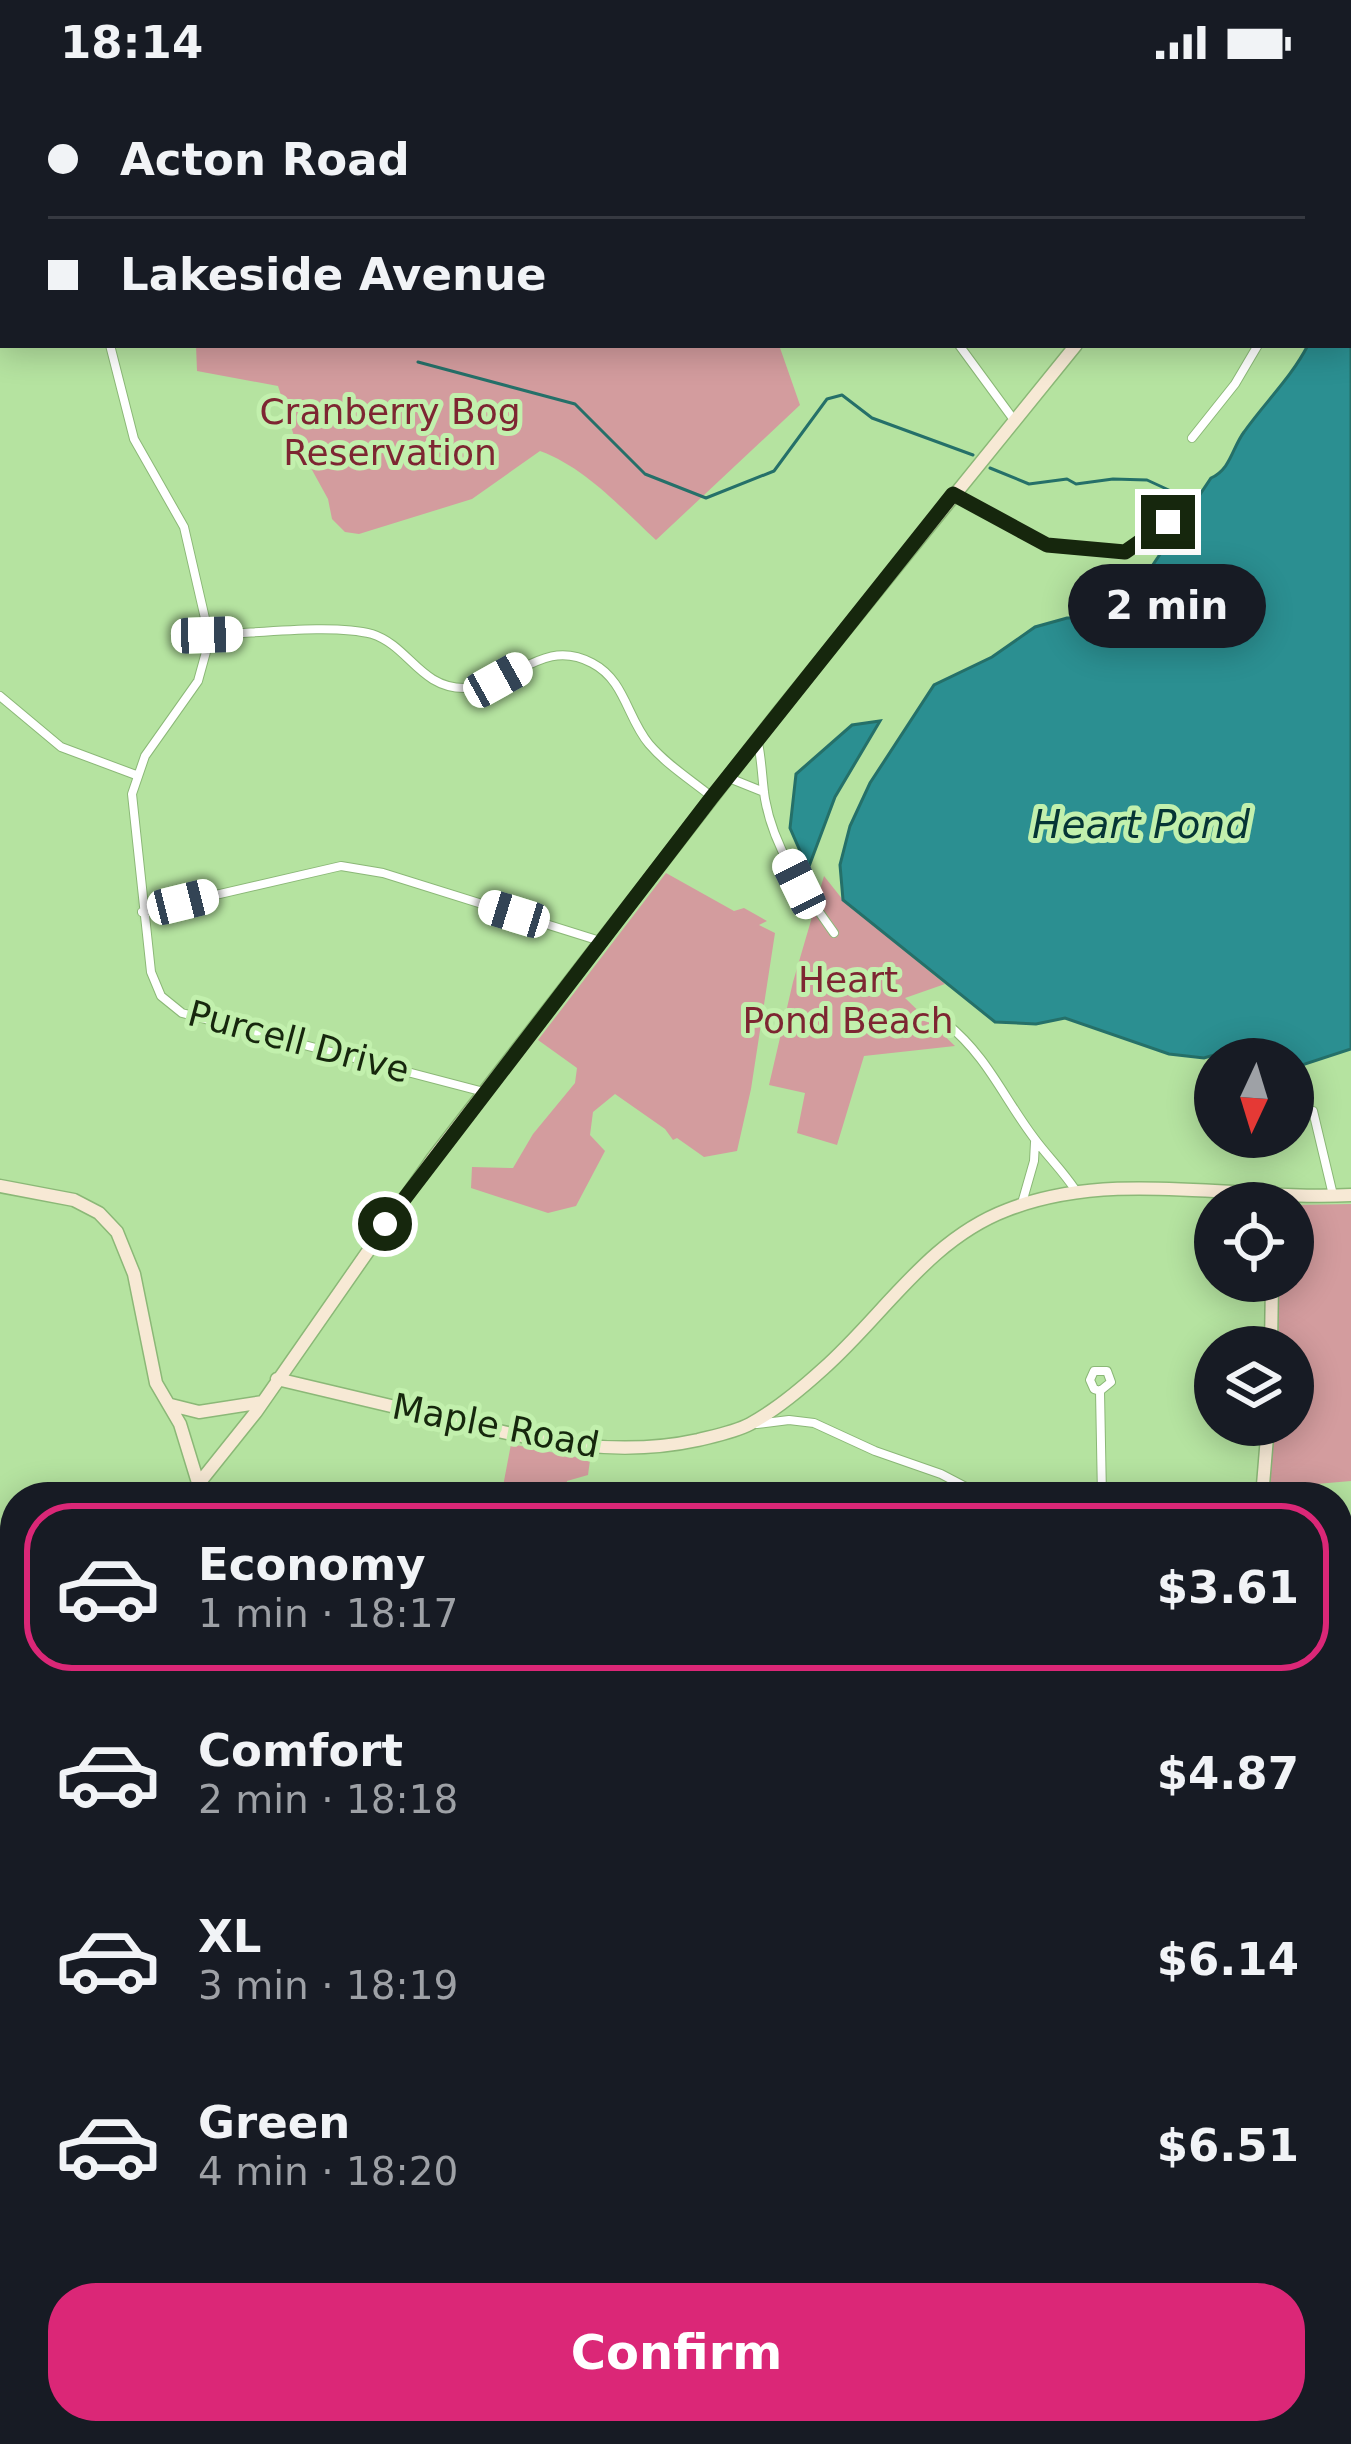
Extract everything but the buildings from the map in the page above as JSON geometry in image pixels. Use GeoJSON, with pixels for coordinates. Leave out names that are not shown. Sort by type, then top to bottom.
{"type":"FeatureCollection","features":[{"type":"Feature","properties":{"kind":"main road"},"geometry":{"type":"LineString","coordinates":[[201,1482],[264,1402],[417,1179],[712,797],[1074,348]]}},
{"type":"Feature","properties":{"kind":"main road"},"geometry":{"type":"LineString","coordinates":[[0,1186],[74,1199],[99,1213],[117,1232],[134,1274],[154,1376],[187,1443],[191,1482]]}},
{"type":"Feature","properties":{"kind":"main road"},"geometry":{"type":"LineString","coordinates":[[748,1426],[826,1366],[906,1281],[959,1234],[1022,1204],[1077,1193],[1112,1190],[1194,1196]]}},
{"type":"Feature","properties":{"kind":"main road"},"geometry":{"type":"LineString","coordinates":[[1314,1198],[1351,1196]]}},
{"type":"Feature","properties":{"kind":"main road","name":"Maple Road"},"geometry":{"type":"LineString","coordinates":[[278,1379],[550,1443],[592,1448],[680,1443],[748,1426]]}},
{"type":"Feature","properties":{"kind":"main road"},"geometry":{"type":"LineString","coordinates":[[169,1404],[189,1412],[264,1402]]}},
{"type":"Feature","properties":{"kind":"main road"},"geometry":{"type":"LineString","coordinates":[[1263,1482],[1266,1446]]}},
{"type":"Feature","properties":{"kind":"street","name":"Purcell Drive"},"geometry":{"type":"LineString","coordinates":[[111,348],[134,439],[174,504],[187,536],[207,635],[198,681],[154,740],[136,775],[131,814],[142,912],[161,996],[182,1013],[485,1093]]}},
{"type":"Feature","properties":{"kind":"street"},"geometry":{"type":"LineString","coordinates":[[961,348],[1015,420]]}},
{"type":"Feature","properties":{"kind":"street"},"geometry":{"type":"LineString","coordinates":[[1192,438],[1256,348]]}},
{"type":"Feature","properties":{"kind":"street"},"geometry":{"type":"LineString","coordinates":[[953,494],[1047,545],[1125,552],[1179,516]]}},
{"type":"Feature","properties":{"kind":"street"},"geometry":{"type":"LineString","coordinates":[[207,635],[364,632],[391,644],[430,680],[460,688],[490,683],[543,656],[574,656],[610,676],[648,744],[712,797]]}},
{"type":"Feature","properties":{"kind":"street"},"geometry":{"type":"LineString","coordinates":[[0,696],[61,747],[136,775]]}},
{"type":"Feature","properties":{"kind":"street"},"geometry":{"type":"LineString","coordinates":[[758,742],[764,792],[779,844],[799,884],[834,933]]}},
{"type":"Feature","properties":{"kind":"street"},"geometry":{"type":"LineString","coordinates":[[728,778],[764,792]]}},
{"type":"Feature","properties":{"kind":"street"},"geometry":{"type":"LineString","coordinates":[[142,912],[341,866],[383,873],[601,942]]}},
{"type":"Feature","properties":{"kind":"street"},"geometry":{"type":"LineString","coordinates":[[946,1022],[993,1071],[1035,1140],[1058,1162],[1077,1193]]}},
{"type":"Feature","properties":{"kind":"street"},"geometry":{"type":"LineString","coordinates":[[1314,1120],[1333,1196]]}},
{"type":"Feature","properties":{"kind":"street"},"geometry":{"type":"LineString","coordinates":[[1022,1204],[1035,1140]]}},
{"type":"Feature","properties":{"kind":"street"},"geometry":{"type":"LineString","coordinates":[[1100,1390],[1102,1482]]}},
{"type":"Feature","properties":{"kind":"street","name":"Maple Road"},"geometry":{"type":"LineString","coordinates":[[748,1426],[788,1420],[814,1423],[956,1482]]}},
{"type":"Feature","properties":{"kind":"green space","name":"Cranberry Bog Reservation"},"geometry":{"type":"Polygon","coordinates":[[[196,348],[780,348],[800,405],[656,540],[587,478],[540,451],[472,499],[359,534],[345,532],[332,519],[328,499],[295,439],[278,386],[197,371],[196,348]]]}},
{"type":"Feature","properties":{"kind":"green space"},"geometry":{"type":"Polygon","coordinates":[[[666,873],[734,911],[744,908],[767,921],[759,925],[775,933],[737,1151],[704,1157],[677,1138],[673,1140],[665,1129],[615,1094],[593,1112],[590,1135],[605,1151],[576,1206],[548,1213],[471,1188],[472,1167],[513,1168],[533,1134],[575,1083],[577,1068],[538,1040],[666,873]]]}},
{"type":"Feature","properties":{"kind":"green space","name":"Heart Pond Beach"},"geometry":{"type":"Polygon","coordinates":[[[824,876],[843,900],[945,984],[905,998],[955,1046],[864,1056],[837,1145],[797,1133],[805,1093],[769,1085],[824,876]]]}},
{"type":"Feature","properties":{"kind":"green space"},"geometry":{"type":"Polygon","coordinates":[[[1351,1204],[1351,1481],[1269,1482],[1272,1446],[1314,1446],[1314,1326],[1279,1326],[1278,1302],[1314,1302],[1314,1205],[1351,1204]]]}},
{"type":"Feature","properties":{"kind":"green space"},"geometry":{"type":"Polygon","coordinates":[[[511,1444],[590,1460],[588,1475],[567,1482],[504,1482],[511,1444]]]}},
{"type":"Feature","properties":{"kind":"water","name":"Heart Pond"},"geometry":{"type":"Polygon","coordinates":[[[1306,348],[1351,348],[1351,1049],[1314,1061],[1314,1038],[1194,1038],[1194,1057],[1169,1054],[1065,1018],[1036,1024],[995,1022],[843,900],[840,865],[850,826],[870,783],[934,685],[992,657],[1035,627],[1067,618],[1105,618],[1124,608],[1211,478],[1227,464],[1244,432],[1306,348]]]}},
{"type":"Feature","properties":{"kind":"water"},"geometry":{"type":"Polygon","coordinates":[[[880,721],[835,797],[808,869],[790,828],[796,774],[852,725],[880,721]]]}},
{"type":"Feature","properties":{"kind":"waterway"},"geometry":{"type":"LineString","coordinates":[[418,362],[575,404],[645,474],[706,498],[774,471],[827,399],[842,395],[872,418],[973,455]]}},
{"type":"Feature","properties":{"kind":"waterway"},"geometry":{"type":"LineString","coordinates":[[990,468],[1029,484],[1067,479],[1076,484],[1147,480],[1197,503]]}},
{"type":"Feature","properties":{"kind":"route"},"geometry":{"type":"LineString","coordinates":[[385,1224],[712,797],[953,494],[1047,545],[1125,552],[1168,522]]}}]}
